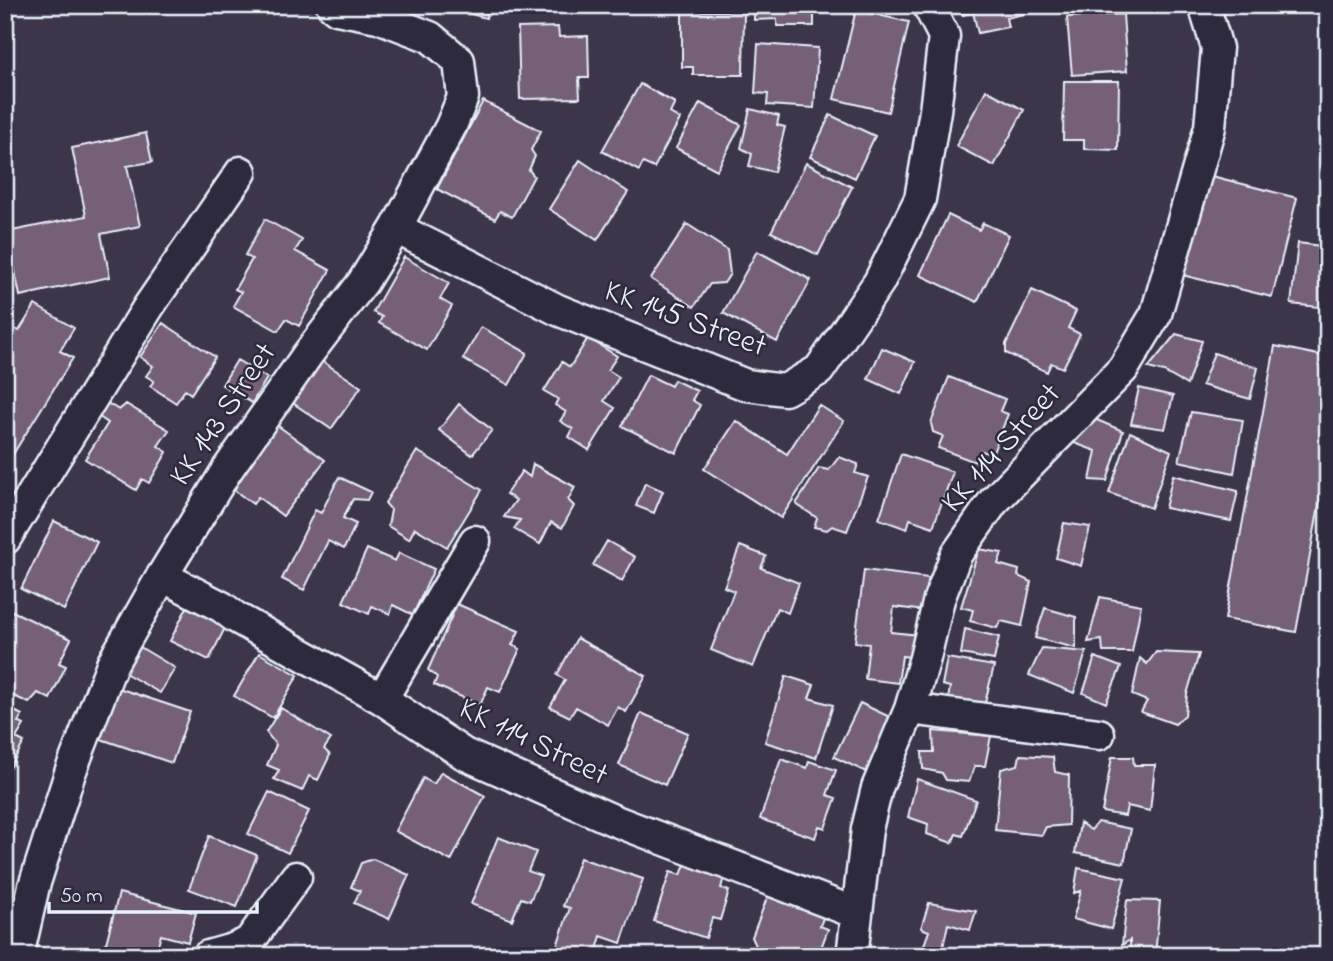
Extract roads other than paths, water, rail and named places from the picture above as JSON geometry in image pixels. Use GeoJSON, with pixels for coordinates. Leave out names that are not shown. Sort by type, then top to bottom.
{"type":"FeatureCollection","features":[{"type":"Feature","properties":{"kind":"street","name":"KK 143 Street"},"geometry":{"type":"LineString","coordinates":[[18,956],[34,886],[70,773],[112,664],[227,470],[300,365],[363,282],[451,127],[463,97],[459,61],[430,37],[379,17],[337,9],[332,5]]}},
{"type":"Feature","properties":{"kind":"street","name":"KK 145 Street"},"geometry":{"type":"LineString","coordinates":[[396,228],[558,310],[746,385],[785,390],[819,370],[879,282],[920,199],[944,36],[928,5]]}},
{"type":"Feature","properties":{"kind":"street","name":"KK 114 Street"},"geometry":{"type":"LineString","coordinates":[[852,956],[867,830],[877,788],[910,709],[939,599],[956,555],[993,502],[1123,369],[1156,314],[1210,127],[1217,48],[1203,5]]}},
{"type":"Feature","properties":{"kind":"street"},"geometry":{"type":"LineString","coordinates":[[5,539],[149,306],[241,172]]}},
{"type":"Feature","properties":{"kind":"street"},"geometry":{"type":"LineString","coordinates":[[383,699],[475,541]]}},
{"type":"Feature","properties":{"kind":"street","name":"KK 114 Street"},"geometry":{"type":"LineString","coordinates":[[162,576],[383,699],[464,754],[613,820],[856,913]]}},
{"type":"Feature","properties":{"kind":"street"},"geometry":{"type":"LineString","coordinates":[[910,709],[1099,734]]}},
{"type":"Feature","properties":{"kind":"street"},"geometry":{"type":"LineString","coordinates":[[208,956],[248,942],[296,877]]}}]}
